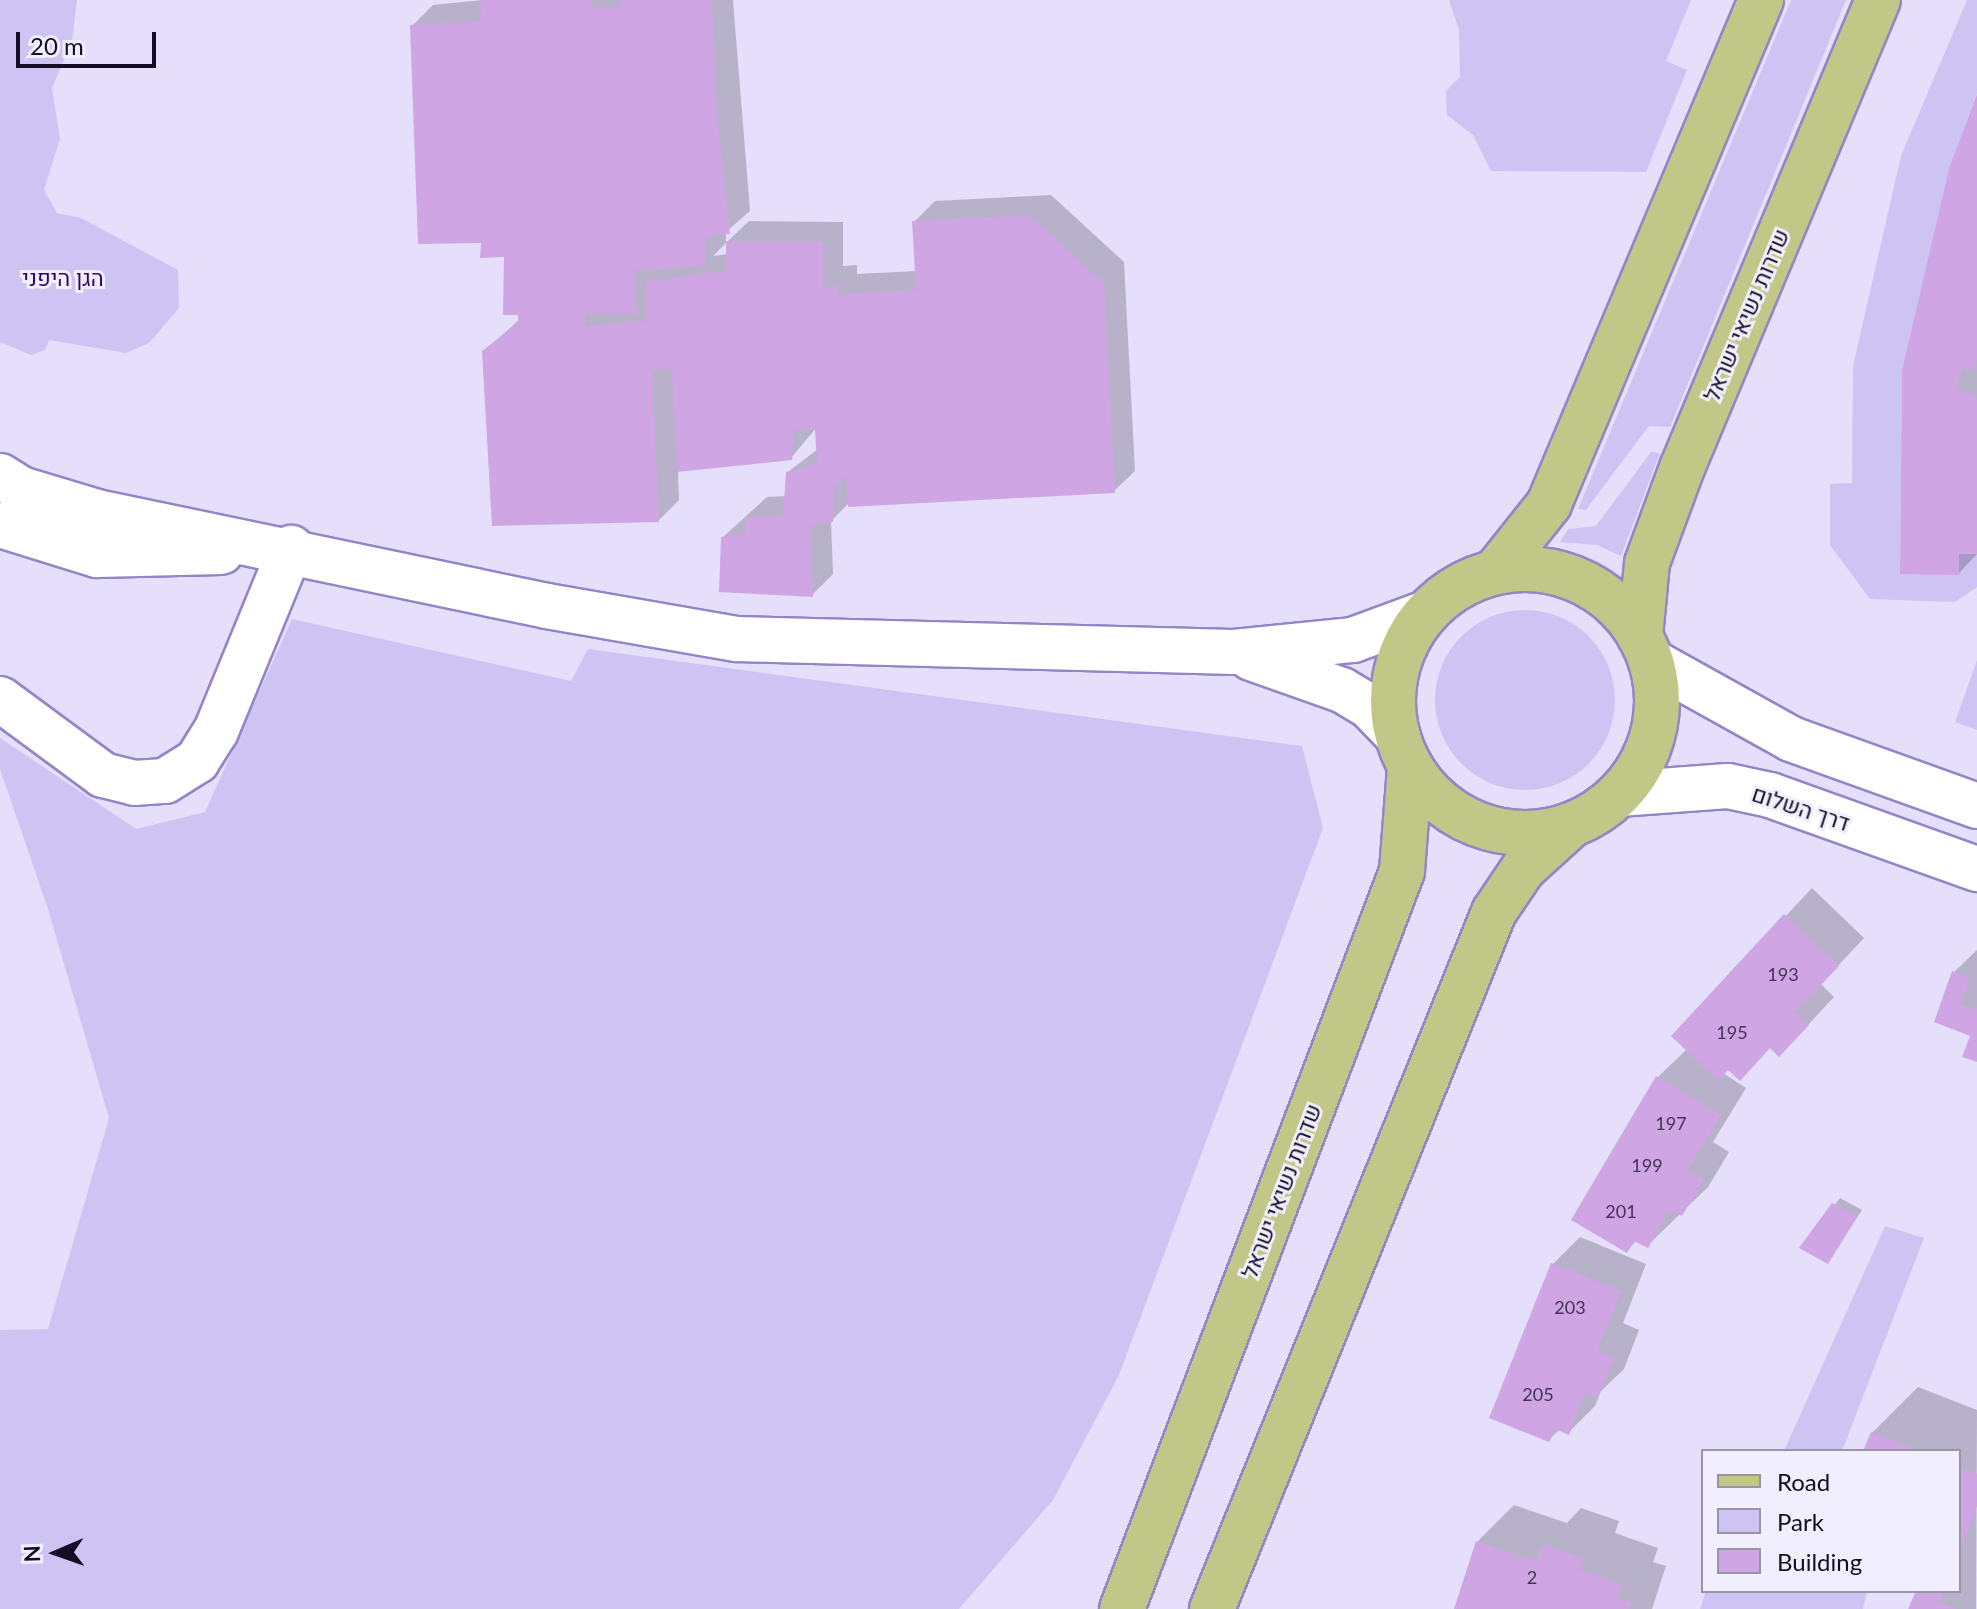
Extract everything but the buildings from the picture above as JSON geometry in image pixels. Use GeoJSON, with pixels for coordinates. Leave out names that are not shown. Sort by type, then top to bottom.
{"type":"FeatureCollection","features":[{"type":"Feature","properties":{"kind":"main road"},"geometry":{"type":"LineString","coordinates":[[1495,572],[1549,504],[1761,0]]}},
{"type":"Feature","properties":{"kind":"main road","name":"שדרות נשיאי ישראל"},"geometry":{"type":"LineString","coordinates":[[1646,649],[1647,563],[1672,495],[1879,1]]}},
{"type":"Feature","properties":{"kind":"main road"},"geometry":{"type":"LineString","coordinates":[[1212,1609],[1494,912],[1523,869],[1568,828],[1619,794],[1650,748],[1657,714],[1646,649],[1610,599],[1586,583],[1531,568],[1495,572],[1448,593],[1426,613],[1398,664],[1393,705],[1404,751],[1429,793],[1475,824],[1529,834],[1568,828]]}},
{"type":"Feature","properties":{"kind":"main road","name":"שדרות נשיאי ישראל"},"geometry":{"type":"LineString","coordinates":[[1122,1609],[1402,871],[1404,751]]}},
{"type":"Feature","properties":{"kind":"street"},"geometry":{"type":"LineString","coordinates":[[0,476],[21,489],[97,512],[291,548],[547,606],[736,639],[1234,652],[1353,640],[1426,613]]}},
{"type":"Feature","properties":{"kind":"street"},"geometry":{"type":"LineString","coordinates":[[0,525],[97,555],[291,548]]}},
{"type":"Feature","properties":{"kind":"street"},"geometry":{"type":"LineString","coordinates":[[0,699],[103,775],[134,783],[165,781],[197,761],[216,731],[291,548]]}},
{"type":"Feature","properties":{"kind":"street"},"geometry":{"type":"LineString","coordinates":[[1646,649],[1791,739],[1977,806]]}},
{"type":"Feature","properties":{"kind":"street"},"geometry":{"type":"LineString","coordinates":[[1234,652],[1342,690],[1370,707],[1404,751]]}},
{"type":"Feature","properties":{"kind":"street","name":"דרך השלום"},"geometry":{"type":"LineString","coordinates":[[1619,794],[1728,786],[1770,795],[1977,869]]}},
{"type":"Feature","properties":{"kind":"green space","name":"הגן היפני"},"geometry":{"type":"Polygon","coordinates":[[[0,0],[77,0],[72,41],[52,88],[60,139],[44,190],[57,213],[81,218],[178,270],[179,308],[149,343],[126,353],[49,340],[45,350],[31,355],[0,342],[0,0]]]}},
{"type":"Feature","properties":{"kind":"green space"},"geometry":{"type":"Polygon","coordinates":[[[1449,0],[1691,0],[1666,61],[1687,70],[1646,172],[1491,171],[1473,135],[1447,115],[1446,91],[1460,77],[1459,30],[1449,0]]]}},
{"type":"Feature","properties":{"kind":"green space"},"geometry":{"type":"Polygon","coordinates":[[[1791,0],[1846,0],[1670,427],[1649,426],[1586,510],[1578,509],[1791,0]]]}},
{"type":"Feature","properties":{"kind":"green space"},"geometry":{"type":"Polygon","coordinates":[[[1967,0],[1977,0],[1977,93],[1949,168],[1902,370],[1900,573],[1959,575],[1959,554],[1977,554],[1977,587],[1955,602],[1870,599],[1830,545],[1830,484],[1852,483],[1853,366],[1901,156],[1967,0]]]}},
{"type":"Feature","properties":{"kind":"green space"},"geometry":{"type":"Polygon","coordinates":[[[1651,452],[1660,453],[1621,556],[1597,545],[1560,542],[1568,529],[1596,526],[1651,452]]]}},
{"type":"Feature","properties":{"kind":"green space"},"geometry":{"type":"Polygon","coordinates":[[[1525,610],[1559,617],[1589,636],[1608,666],[1615,700],[1608,734],[1589,764],[1559,783],[1525,790],[1491,783],[1461,764],[1442,734],[1435,700],[1442,666],[1461,636],[1491,617],[1525,610]]]}},
{"type":"Feature","properties":{"kind":"green space"},"geometry":{"type":"Polygon","coordinates":[[[292,619],[571,681],[588,649],[1302,746],[1323,828],[1119,1375],[1053,1500],[959,1609],[0,1609],[0,1330],[48,1329],[109,1118],[48,909],[0,769],[0,738],[136,829],[205,812],[292,619]]]}},
{"type":"Feature","properties":{"kind":"green space"},"geometry":{"type":"Polygon","coordinates":[[[1977,660],[1977,730],[1955,722],[1977,660]]]}},
{"type":"Feature","properties":{"kind":"green space"},"geometry":{"type":"Polygon","coordinates":[[[1885,1226],[1924,1238],[1843,1449],[1785,1449],[1885,1226]]]}},
{"type":"Feature","properties":{"kind":"green space"},"geometry":{"type":"Polygon","coordinates":[[[1705,1593],[1867,1593],[1863,1609],[1700,1609],[1705,1593]]]}}]}
